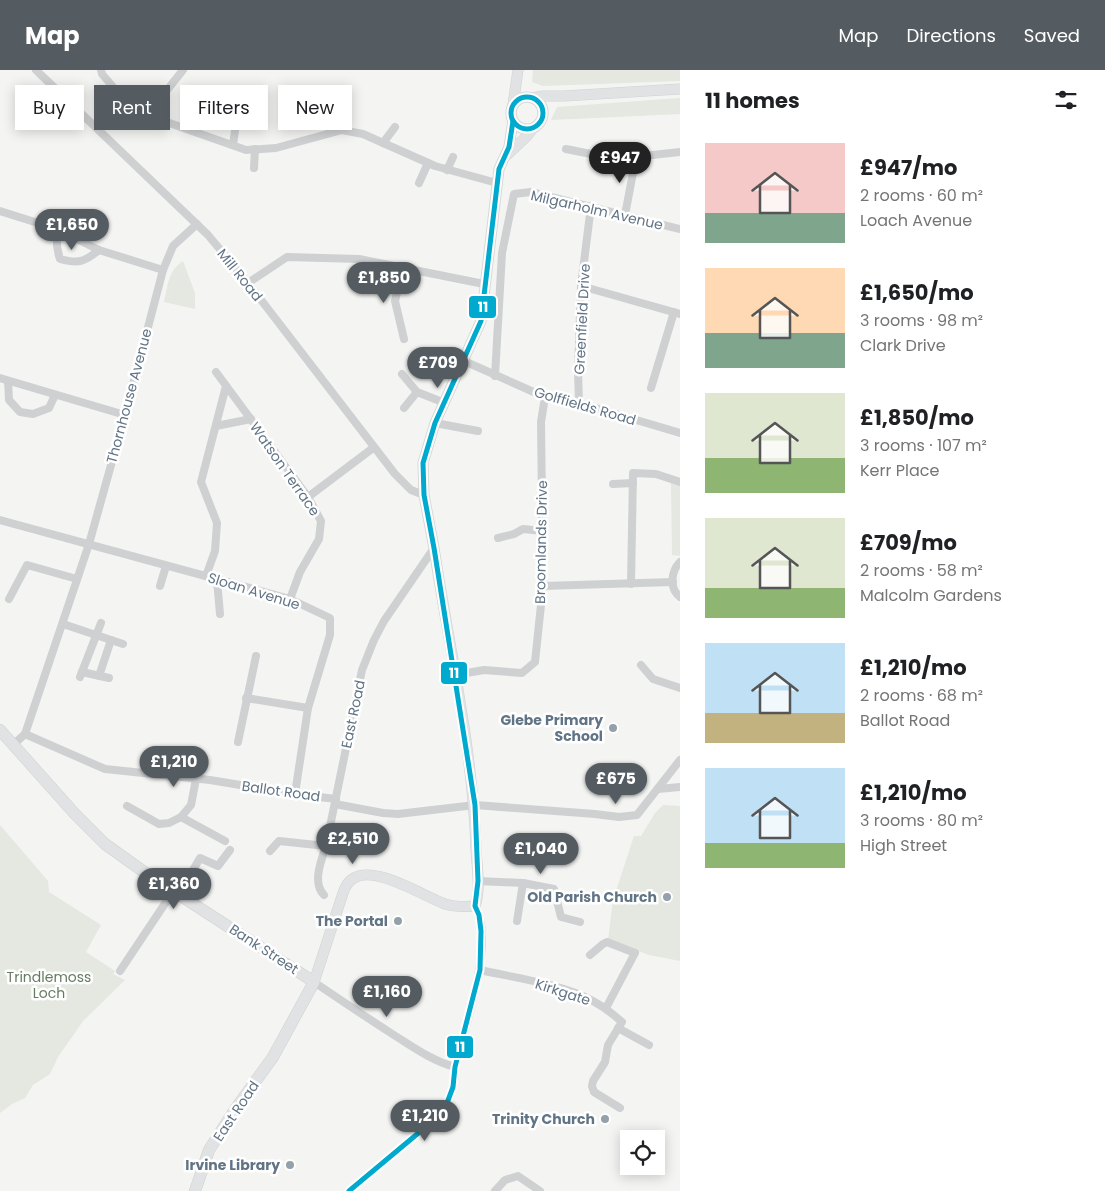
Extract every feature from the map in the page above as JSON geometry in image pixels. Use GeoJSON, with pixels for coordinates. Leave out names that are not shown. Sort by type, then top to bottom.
{"type":"FeatureCollection","features":[{"type":"Feature","properties":{"kind":"main road"},"geometry":{"type":"LineString","coordinates":[[517,74],[530,98],[538,102],[543,111]]}},
{"type":"Feature","properties":{"kind":"main road"},"geometry":{"type":"LineString","coordinates":[[314,982],[343,893],[348,882],[356,877],[366,875],[381,877],[445,904],[458,907],[475,906],[478,881],[475,805],[424,495],[423,463],[435,423],[481,321],[499,169],[511,138],[513,121],[511,115],[517,74]]}},
{"type":"Feature","properties":{"kind":"main road"},"geometry":{"type":"LineString","coordinates":[[513,105],[518,100],[543,96],[680,89]]}},
{"type":"Feature","properties":{"kind":"main road"},"geometry":{"type":"LineString","coordinates":[[504,157],[541,121],[543,111],[552,102],[564,96]]}},
{"type":"Feature","properties":{"kind":"main road"},"geometry":{"type":"LineString","coordinates":[[513,121],[524,129],[533,128]]}},
{"type":"Feature","properties":{"kind":"main road","name":"Bank Street"},"geometry":{"type":"LineString","coordinates":[[0,730],[105,844],[147,874],[314,982]]}},
{"type":"Feature","properties":{"kind":"main road","name":"East Road"},"geometry":{"type":"LineString","coordinates":[[195,1191],[209,1150],[273,1056],[314,982]]}},
{"type":"Feature","properties":{"kind":"street","name":"Mill Road"},"geometry":{"type":"LineString","coordinates":[[36,70],[52,85]]}},
{"type":"Feature","properties":{"kind":"street"},"geometry":{"type":"LineString","coordinates":[[101,70],[111,85]]}},
{"type":"Feature","properties":{"kind":"street"},"geometry":{"type":"LineString","coordinates":[[170,86],[183,70]]}},
{"type":"Feature","properties":{"kind":"street","name":"Mill Road"},"geometry":{"type":"LineString","coordinates":[[84,115],[197,224],[248,283],[403,484],[415,492],[424,495]]}},
{"type":"Feature","properties":{"kind":"street"},"geometry":{"type":"LineString","coordinates":[[170,124],[246,150],[276,148],[342,130],[363,134],[448,170],[497,183]]}},
{"type":"Feature","properties":{"kind":"street"},"geometry":{"type":"LineString","coordinates":[[383,143],[395,127]]}},
{"type":"Feature","properties":{"kind":"street"},"geometry":{"type":"LineString","coordinates":[[233,145],[235,130]]}},
{"type":"Feature","properties":{"kind":"street"},"geometry":{"type":"LineString","coordinates":[[254,168],[255,149]]}},
{"type":"Feature","properties":{"kind":"street"},"geometry":{"type":"LineString","coordinates":[[566,149],[616,159],[680,152]]}},
{"type":"Feature","properties":{"kind":"street"},"geometry":{"type":"LineString","coordinates":[[448,170],[453,157]]}},
{"type":"Feature","properties":{"kind":"street"},"geometry":{"type":"LineString","coordinates":[[624,215],[636,157]]}},
{"type":"Feature","properties":{"kind":"street"},"geometry":{"type":"LineString","coordinates":[[419,183],[428,163]]}},
{"type":"Feature","properties":{"kind":"street","name":"Milgarholm Avenue"},"geometry":{"type":"LineString","coordinates":[[495,376],[502,253],[514,194],[532,192],[680,229]]}},
{"type":"Feature","properties":{"kind":"street","name":"Greenfield Drive"},"geometry":{"type":"LineString","coordinates":[[579,403],[580,286],[591,206]]}},
{"type":"Feature","properties":{"kind":"street"},"geometry":{"type":"LineString","coordinates":[[0,211],[57,229],[99,250],[163,270]]}},
{"type":"Feature","properties":{"kind":"street","name":"Thornhouse Avenue"},"geometry":{"type":"LineString","coordinates":[[13,745],[25,734],[89,544],[163,270],[173,246],[197,224]]}},
{"type":"Feature","properties":{"kind":"street"},"geometry":{"type":"LineString","coordinates":[[57,229],[57,251],[60,259],[75,263],[89,258],[99,250]]}},
{"type":"Feature","properties":{"kind":"street"},"geometry":{"type":"LineString","coordinates":[[248,283],[287,257],[359,259],[484,284]]}},
{"type":"Feature","properties":{"kind":"street"},"geometry":{"type":"LineString","coordinates":[[403,268],[395,302],[404,339]]}},
{"type":"Feature","properties":{"kind":"street"},"geometry":{"type":"LineString","coordinates":[[580,286],[677,313],[651,388]]}},
{"type":"Feature","properties":{"kind":"street","name":"Golffields Road"},"geometry":{"type":"LineString","coordinates":[[464,361],[544,397],[579,403],[680,433]]}},
{"type":"Feature","properties":{"kind":"street","name":"Watson Terrace"},"geometry":{"type":"LineString","coordinates":[[216,372],[308,497],[321,521],[319,539],[300,572],[290,600]]}},
{"type":"Feature","properties":{"kind":"street"},"geometry":{"type":"LineString","coordinates":[[402,374],[417,392],[445,403]]}},
{"type":"Feature","properties":{"kind":"street"},"geometry":{"type":"LineString","coordinates":[[4,379],[125,415]]}},
{"type":"Feature","properties":{"kind":"street"},"geometry":{"type":"LineString","coordinates":[[4,379],[9,400],[20,412],[33,414],[49,408],[55,395]]}},
{"type":"Feature","properties":{"kind":"street"},"geometry":{"type":"LineString","coordinates":[[206,576],[215,551],[217,522],[201,482],[226,386]]}},
{"type":"Feature","properties":{"kind":"street"},"geometry":{"type":"LineString","coordinates":[[404,408],[417,392]]}},
{"type":"Feature","properties":{"kind":"street","name":"Broomlands Drive"},"geometry":{"type":"LineString","coordinates":[[454,675],[484,670],[522,673],[535,662],[543,586],[541,422],[544,397]]}},
{"type":"Feature","properties":{"kind":"street"},"geometry":{"type":"LineString","coordinates":[[216,426],[251,419]]}},
{"type":"Feature","properties":{"kind":"street"},"geometry":{"type":"LineString","coordinates":[[435,423],[478,431]]}},
{"type":"Feature","properties":{"kind":"street"},"geometry":{"type":"LineString","coordinates":[[308,497],[374,448]]}},
{"type":"Feature","properties":{"kind":"street"},"geometry":{"type":"LineString","coordinates":[[631,584],[633,473],[656,474],[680,482]]}},
{"type":"Feature","properties":{"kind":"street"},"geometry":{"type":"LineString","coordinates":[[613,484],[632,483]]}},
{"type":"Feature","properties":{"kind":"street","name":"Sloan Avenue"},"geometry":{"type":"LineString","coordinates":[[0,520],[290,600],[330,618],[330,634],[308,708],[295,794]]}},
{"type":"Feature","properties":{"kind":"street"},"geometry":{"type":"LineString","coordinates":[[498,538],[514,534],[523,529],[543,531]]}},
{"type":"Feature","properties":{"kind":"street","name":"East Road"},"geometry":{"type":"LineString","coordinates":[[324,896],[320,892],[319,869],[326,846],[362,670],[384,621],[434,548]]}},
{"type":"Feature","properties":{"kind":"street"},"geometry":{"type":"LineString","coordinates":[[680,562],[674,571],[673,582],[675,592],[680,597]]}},
{"type":"Feature","properties":{"kind":"street"},"geometry":{"type":"LineString","coordinates":[[9,599],[26,565],[77,579]]}},
{"type":"Feature","properties":{"kind":"street"},"geometry":{"type":"LineString","coordinates":[[160,586],[166,566]]}},
{"type":"Feature","properties":{"kind":"street"},"geometry":{"type":"LineString","coordinates":[[217,580],[220,614]]}},
{"type":"Feature","properties":{"kind":"street"},"geometry":{"type":"LineString","coordinates":[[543,586],[673,582]]}},
{"type":"Feature","properties":{"kind":"street"},"geometry":{"type":"LineString","coordinates":[[102,623],[81,674],[109,678]]}},
{"type":"Feature","properties":{"kind":"street"},"geometry":{"type":"LineString","coordinates":[[63,624],[123,644]]}},
{"type":"Feature","properties":{"kind":"street"},"geometry":{"type":"LineString","coordinates":[[99,676],[111,640]]}},
{"type":"Feature","properties":{"kind":"street"},"geometry":{"type":"LineString","coordinates":[[238,742],[256,656]]}},
{"type":"Feature","properties":{"kind":"street"},"geometry":{"type":"LineString","coordinates":[[641,665],[653,679],[680,688]]}},
{"type":"Feature","properties":{"kind":"street"},"geometry":{"type":"LineString","coordinates":[[246,698],[308,708]]}},
{"type":"Feature","properties":{"kind":"street","name":"Ballot Road"},"geometry":{"type":"LineString","coordinates":[[25,734],[105,769],[196,779],[295,794],[383,814],[475,805],[619,817],[637,815],[680,760]]}},
{"type":"Feature","properties":{"kind":"street"},"geometry":{"type":"LineString","coordinates":[[127,806],[158,824],[169,823],[181,817],[191,804],[196,779]]}},
{"type":"Feature","properties":{"kind":"street"},"geometry":{"type":"LineString","coordinates":[[658,789],[680,787]]}},
{"type":"Feature","properties":{"kind":"street"},"geometry":{"type":"LineString","coordinates":[[181,817],[225,841]]}},
{"type":"Feature","properties":{"kind":"street"},"geometry":{"type":"LineString","coordinates":[[270,851],[279,841],[326,846]]}},
{"type":"Feature","properties":{"kind":"street"},"geometry":{"type":"LineString","coordinates":[[120,970],[200,858],[218,866],[230,850]]}},
{"type":"Feature","properties":{"kind":"street"},"geometry":{"type":"LineString","coordinates":[[478,881],[523,883],[554,889],[561,917],[580,922]]}},
{"type":"Feature","properties":{"kind":"street"},"geometry":{"type":"LineString","coordinates":[[516,921],[523,883]]}},
{"type":"Feature","properties":{"kind":"street"},"geometry":{"type":"LineString","coordinates":[[349,1191],[439,1114],[451,1096],[455,1079],[455,1066],[480,970],[481,931],[479,915],[475,906]]}},
{"type":"Feature","properties":{"kind":"street"},"geometry":{"type":"LineString","coordinates":[[590,955],[607,942],[635,953],[606,1008]]}},
{"type":"Feature","properties":{"kind":"street","name":"Kirkgate"},"geometry":{"type":"LineString","coordinates":[[480,970],[550,985],[591,1000],[606,1008],[622,1022],[618,1028]]}},
{"type":"Feature","properties":{"kind":"street","name":"Bank Street"},"geometry":{"type":"LineString","coordinates":[[314,982],[369,1020],[438,1062],[455,1066]]}},
{"type":"Feature","properties":{"kind":"street"},"geometry":{"type":"LineString","coordinates":[[620,1108],[594,1092],[592,1086],[593,1081],[605,1062],[608,1045],[618,1028],[649,1045]]}},
{"type":"Feature","properties":{"kind":"street"},"geometry":{"type":"LineString","coordinates":[[495,1191],[505,1180],[518,1176],[540,1191]]}},
{"type":"Feature","properties":{"kind":"green space"},"geometry":{"type":"Polygon","coordinates":[[[533,70],[680,70],[680,81],[543,86],[532,82],[533,70]]]}},
{"type":"Feature","properties":{"kind":"green space"},"geometry":{"type":"Polygon","coordinates":[[[680,98],[680,114],[551,120],[557,107],[680,98]]]}},
{"type":"Feature","properties":{"kind":"green space"},"geometry":{"type":"Polygon","coordinates":[[[183,261],[195,293],[195,309],[164,302],[171,274],[183,261]]]}},
{"type":"Feature","properties":{"kind":"green space"},"geometry":{"type":"Polygon","coordinates":[[[671,483],[680,486],[680,556],[672,555],[671,483]]]}},
{"type":"Feature","properties":{"kind":"green space"},"geometry":{"type":"Polygon","coordinates":[[[663,805],[680,806],[680,961],[649,955],[608,940],[613,900],[634,836],[641,836],[655,813],[663,805]]]}},
{"type":"Feature","properties":{"kind":"green space","name":"Trindlemoss Loch"},"geometry":{"type":"Polygon","coordinates":[[[0,825],[48,881],[49,892],[101,925],[86,952],[115,971],[113,974],[125,980],[83,1021],[58,1057],[50,1074],[33,1085],[25,1098],[12,1104],[0,1113],[0,825]]]}},
{"type":"Feature","properties":{"kind":"transit line","name":"11"},"geometry":{"type":"LineString","coordinates":[[527,97],[538,102],[543,113],[538,124],[527,129],[516,124],[511,113],[516,102],[527,97]]}},
{"type":"Feature","properties":{"kind":"transit line","name":"11"},"geometry":{"type":"LineString","coordinates":[[349,1191],[428,1125],[447,1103],[453,1087],[455,1067],[480,970],[481,931],[479,915],[475,906],[478,881],[475,805],[424,495],[423,463],[435,423],[481,321],[499,169],[509,147],[513,121]]}},
{"type":"Feature","properties":{"kind":"place","name":"Glebe Primary School"},"geometry":{"type":"Point","coordinates":[613,728]}},
{"type":"Feature","properties":{"kind":"place","name":"Old Parish Church"},"geometry":{"type":"Point","coordinates":[667,897]}},
{"type":"Feature","properties":{"kind":"place","name":"The Portal"},"geometry":{"type":"Point","coordinates":[398,921]}},
{"type":"Feature","properties":{"kind":"place","name":"Trinity Church"},"geometry":{"type":"Point","coordinates":[605,1119]}},
{"type":"Feature","properties":{"kind":"place","name":"Irvine Library"},"geometry":{"type":"Point","coordinates":[290,1165]}}]}
